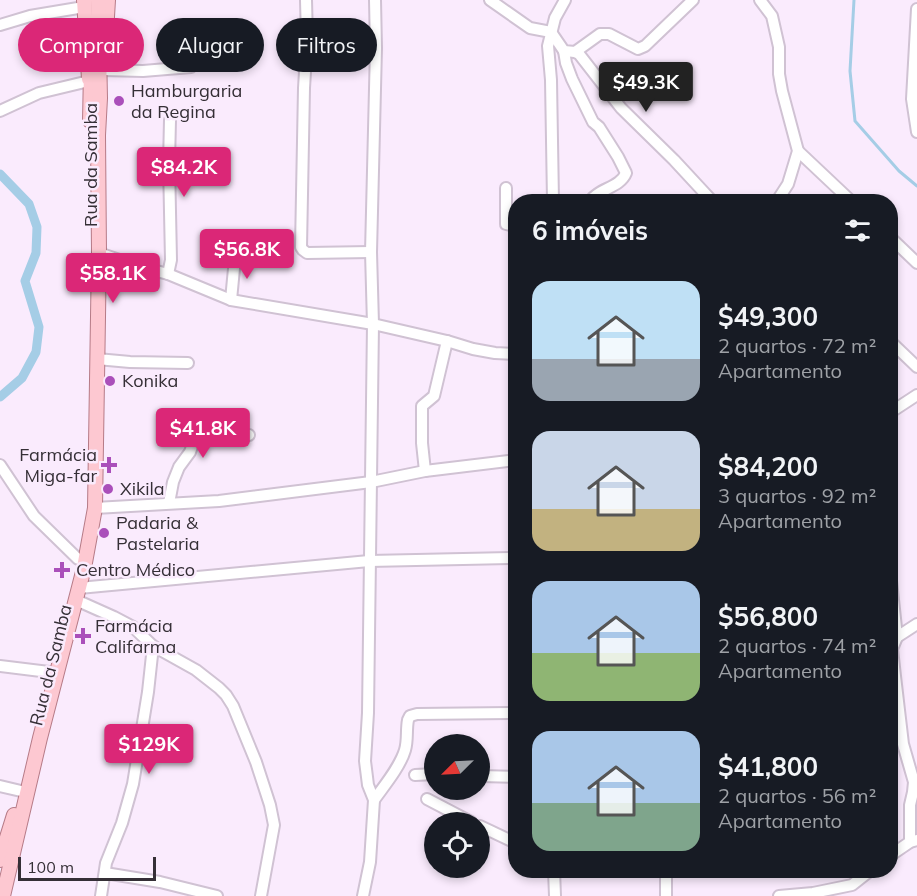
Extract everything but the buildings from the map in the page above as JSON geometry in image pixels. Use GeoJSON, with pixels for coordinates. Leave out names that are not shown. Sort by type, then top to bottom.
{"type":"FeatureCollection","features":[{"type":"Feature","properties":{"kind":"main road","name":"Rua da Samba"},"geometry":{"type":"LineString","coordinates":[[0,859],[21,791],[86,520],[89,468],[91,201],[98,0]]}},
{"type":"Feature","properties":{"kind":"main road"},"geometry":{"type":"LineString","coordinates":[[107,18],[108,0]]}},
{"type":"Feature","properties":{"kind":"main road","name":"Rua da Samba"},"geometry":{"type":"LineString","coordinates":[[3,896],[89,544],[95,508],[99,254],[98,135],[87,2]]}},
{"type":"Feature","properties":{"kind":"main road"},"geometry":{"type":"LineString","coordinates":[[87,2],[89,81],[95,99]]}},
{"type":"Feature","properties":{"kind":"main road"},"geometry":{"type":"LineString","coordinates":[[95,99],[102,72]]}},
{"type":"Feature","properties":{"kind":"street"},"geometry":{"type":"LineString","coordinates":[[306,0],[308,39],[304,88],[301,247],[307,253],[371,252]]}},
{"type":"Feature","properties":{"kind":"street"},"geometry":{"type":"LineString","coordinates":[[363,896],[370,862],[374,800],[368,785],[365,761],[368,713],[375,0]]}},
{"type":"Feature","properties":{"kind":"street"},"geometry":{"type":"LineString","coordinates":[[490,0],[530,28],[551,32],[569,52],[579,54],[621,108],[706,194]]}},
{"type":"Feature","properties":{"kind":"street"},"geometry":{"type":"LineString","coordinates":[[553,194],[551,80],[548,46],[555,18],[565,0]]}},
{"type":"Feature","properties":{"kind":"street"},"geometry":{"type":"LineString","coordinates":[[596,194],[619,182],[626,173],[599,127],[593,122],[572,79],[566,63],[569,52],[600,34],[609,34],[638,49],[645,46],[693,0]]}},
{"type":"Feature","properties":{"kind":"street"},"geometry":{"type":"LineString","coordinates":[[760,0],[772,16],[779,47],[779,74],[782,91],[798,151],[844,194]]}},
{"type":"Feature","properties":{"kind":"street"},"geometry":{"type":"LineString","coordinates":[[0,25],[87,2]]}},
{"type":"Feature","properties":{"kind":"street"},"geometry":{"type":"LineString","coordinates":[[917,9],[912,99],[917,132]]}},
{"type":"Feature","properties":{"kind":"street"},"geometry":{"type":"LineString","coordinates":[[0,111],[39,93],[89,81]]}},
{"type":"Feature","properties":{"kind":"street"},"geometry":{"type":"LineString","coordinates":[[168,274],[171,251],[170,120]]}},
{"type":"Feature","properties":{"kind":"street"},"geometry":{"type":"LineString","coordinates":[[782,194],[788,184],[798,151]]}},
{"type":"Feature","properties":{"kind":"street"},"geometry":{"type":"LineString","coordinates":[[506,188],[506,224],[508,224]]}},
{"type":"Feature","properties":{"kind":"street"},"geometry":{"type":"LineString","coordinates":[[898,245],[917,263]]}},
{"type":"Feature","properties":{"kind":"street"},"geometry":{"type":"LineString","coordinates":[[99,254],[168,274],[231,300],[373,324],[473,349],[508,354]]}},
{"type":"Feature","properties":{"kind":"street"},"geometry":{"type":"LineString","coordinates":[[231,300],[235,258]]}},
{"type":"Feature","properties":{"kind":"street"},"geometry":{"type":"LineString","coordinates":[[425,471],[422,406],[434,396],[447,341]]}},
{"type":"Feature","properties":{"kind":"street"},"geometry":{"type":"LineString","coordinates":[[898,349],[917,367]]}},
{"type":"Feature","properties":{"kind":"street"},"geometry":{"type":"LineString","coordinates":[[97,359],[188,363]]}},
{"type":"Feature","properties":{"kind":"street"},"geometry":{"type":"LineString","coordinates":[[898,407],[917,395]]}},
{"type":"Feature","properties":{"kind":"street"},"geometry":{"type":"LineString","coordinates":[[169,503],[173,482],[195,438],[249,435]]}},
{"type":"Feature","properties":{"kind":"street"},"geometry":{"type":"LineString","coordinates":[[95,508],[219,501],[371,482],[425,471],[508,461]]}},
{"type":"Feature","properties":{"kind":"street"},"geometry":{"type":"LineString","coordinates":[[0,465],[34,516],[78,559]]}},
{"type":"Feature","properties":{"kind":"street"},"geometry":{"type":"LineString","coordinates":[[77,594],[369,561],[508,558]]}},
{"type":"Feature","properties":{"kind":"street"},"geometry":{"type":"LineString","coordinates":[[77,594],[132,627],[153,646],[196,670],[219,688],[233,706],[256,762],[274,825],[261,896]]}},
{"type":"Feature","properties":{"kind":"street"},"geometry":{"type":"LineString","coordinates":[[898,636],[917,624]]}},
{"type":"Feature","properties":{"kind":"street"},"geometry":{"type":"LineString","coordinates":[[101,896],[106,863],[122,823],[133,784],[153,646]]}},
{"type":"Feature","properties":{"kind":"street"},"geometry":{"type":"LineString","coordinates":[[0,666],[49,672]]}},
{"type":"Feature","properties":{"kind":"street"},"geometry":{"type":"LineString","coordinates":[[898,701],[903,744],[914,782],[913,841],[898,851]]}},
{"type":"Feature","properties":{"kind":"street"},"geometry":{"type":"LineString","coordinates":[[374,800],[404,753],[410,716],[508,713]]}},
{"type":"Feature","properties":{"kind":"street"},"geometry":{"type":"LineString","coordinates":[[415,775],[424,775]]}},
{"type":"Feature","properties":{"kind":"street"},"geometry":{"type":"LineString","coordinates":[[490,776],[508,777]]}},
{"type":"Feature","properties":{"kind":"street"},"geometry":{"type":"LineString","coordinates":[[0,786],[21,791]]}},
{"type":"Feature","properties":{"kind":"street"},"geometry":{"type":"LineString","coordinates":[[430,800],[452,812]]}},
{"type":"Feature","properties":{"kind":"street"},"geometry":{"type":"LineString","coordinates":[[490,831],[508,839]]}},
{"type":"Feature","properties":{"kind":"street"},"geometry":{"type":"LineString","coordinates":[[105,873],[160,882],[217,896]]}},
{"type":"Feature","properties":{"kind":"street"},"geometry":{"type":"LineString","coordinates":[[554,878],[555,896]]}},
{"type":"Feature","properties":{"kind":"street"},"geometry":{"type":"LineString","coordinates":[[666,878],[666,896]]}},
{"type":"Feature","properties":{"kind":"street"},"geometry":{"type":"LineString","coordinates":[[779,896],[852,891],[864,878]]}},
{"type":"Feature","properties":{"kind":"waterway"},"geometry":{"type":"LineString","coordinates":[[854,0],[850,71],[855,121],[899,171],[917,186]]}},
{"type":"Feature","properties":{"kind":"waterway"},"geometry":{"type":"LineString","coordinates":[[0,174],[29,204],[37,227],[36,253],[25,281],[39,327],[36,352],[22,378],[0,397]]}},
{"type":"Feature","properties":{"kind":"place","name":"Hamburgaria da Regina"},"geometry":{"type":"Point","coordinates":[119,101]}},
{"type":"Feature","properties":{"kind":"place","name":"Konika"},"geometry":{"type":"Point","coordinates":[110,381]}},
{"type":"Feature","properties":{"kind":"place","name":"Farmácia Miga-far"},"geometry":{"type":"Point","coordinates":[109,465]}},
{"type":"Feature","properties":{"kind":"place","name":"Xikila"},"geometry":{"type":"Point","coordinates":[108,489]}},
{"type":"Feature","properties":{"kind":"place","name":"Padaria & Pastelaria"},"geometry":{"type":"Point","coordinates":[104,533]}},
{"type":"Feature","properties":{"kind":"place","name":"Centro Médico"},"geometry":{"type":"Point","coordinates":[62,570]}},
{"type":"Feature","properties":{"kind":"place","name":"Farmácia Califarma"},"geometry":{"type":"Point","coordinates":[83,636]}}]}
